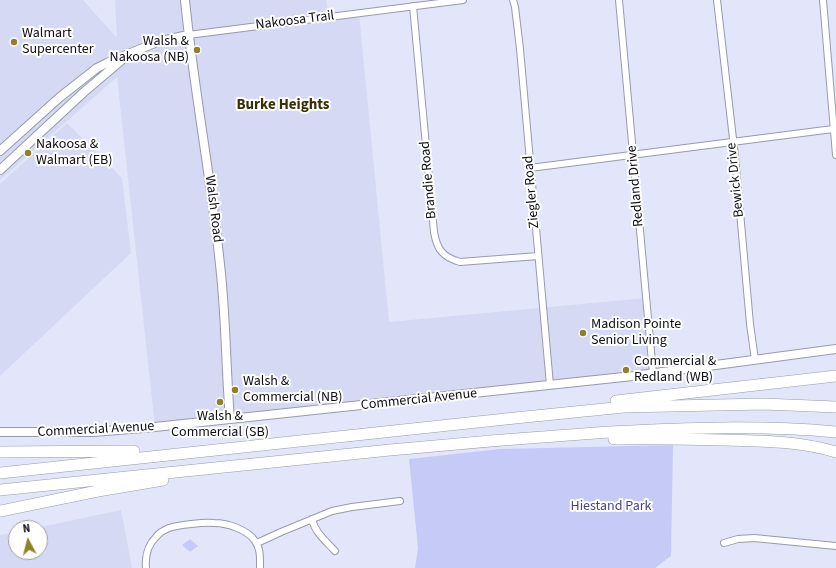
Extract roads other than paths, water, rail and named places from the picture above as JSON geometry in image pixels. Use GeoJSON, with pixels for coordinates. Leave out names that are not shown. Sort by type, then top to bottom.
{"type":"FeatureCollection","features":[{"type":"Feature","properties":{"kind":"highway"},"geometry":{"type":"LineString","coordinates":[[515,418],[614,401],[836,376]]}},
{"type":"Feature","properties":{"kind":"highway"},"geometry":{"type":"LineString","coordinates":[[0,473],[274,443],[632,407],[764,404],[836,407]]}},
{"type":"Feature","properties":{"kind":"highway"},"geometry":{"type":"LineString","coordinates":[[0,490],[496,440],[663,429],[771,429],[836,432]]}},
{"type":"Feature","properties":{"kind":"highway"},"geometry":{"type":"LineString","coordinates":[[496,440],[647,438],[756,440],[795,443],[820,447],[836,452]]}},
{"type":"Feature","properties":{"kind":"highway"},"geometry":{"type":"LineString","coordinates":[[0,452],[118,452],[274,443]]}},
{"type":"Feature","properties":{"kind":"highway"},"geometry":{"type":"LineString","coordinates":[[0,511],[98,491],[212,473],[252,464]]}},
{"type":"Feature","properties":{"kind":"street","name":"Walsh Road"},"geometry":{"type":"LineString","coordinates":[[184,0],[222,274],[230,419]]}},
{"type":"Feature","properties":{"kind":"street","name":"Nakoosa Trail"},"geometry":{"type":"LineString","coordinates":[[0,151],[80,81],[107,63],[157,42],[188,35],[463,0]]}},
{"type":"Feature","properties":{"kind":"street","name":"Ziegler Road"},"geometry":{"type":"LineString","coordinates":[[513,0],[515,7],[550,385]]}},
{"type":"Feature","properties":{"kind":"street","name":"Redland Drive"},"geometry":{"type":"LineString","coordinates":[[619,0],[653,373]]}},
{"type":"Feature","properties":{"kind":"street","name":"Bewick Drive"},"geometry":{"type":"LineString","coordinates":[[717,0],[755,360]]}},
{"type":"Feature","properties":{"kind":"street"},"geometry":{"type":"LineString","coordinates":[[823,0],[836,155]]}},
{"type":"Feature","properties":{"kind":"street","name":"Brandie Road"},"geometry":{"type":"LineString","coordinates":[[413,6],[436,244],[448,258],[460,262],[538,256]]}},
{"type":"Feature","properties":{"kind":"street","name":"Nakoosa Trail"},"geometry":{"type":"LineString","coordinates":[[0,170],[84,92],[131,53]]}},
{"type":"Feature","properties":{"kind":"street"},"geometry":{"type":"LineString","coordinates":[[530,168],[833,129]]}},
{"type":"Feature","properties":{"kind":"street","name":"Commercial Avenue"},"geometry":{"type":"LineString","coordinates":[[0,432],[93,432],[230,419],[550,385],[836,349]]}},
{"type":"Feature","properties":{"kind":"street"},"geometry":{"type":"LineString","coordinates":[[257,543],[326,513],[341,509],[400,501]]}},
{"type":"Feature","properties":{"kind":"street"},"geometry":{"type":"LineString","coordinates":[[312,519],[314,528],[335,551]]}},
{"type":"Feature","properties":{"kind":"street"},"geometry":{"type":"LineString","coordinates":[[146,568],[148,549],[156,536],[169,528],[214,522],[239,529],[257,543],[260,568]]}},
{"type":"Feature","properties":{"kind":"street"},"geometry":{"type":"LineString","coordinates":[[724,543],[738,539],[754,538],[836,546]]}},
{"type":"Feature","properties":{"kind":"place","name":"Walmart Supercenter"},"geometry":{"type":"Point","coordinates":[14,42]}},
{"type":"Feature","properties":{"kind":"place","name":"Walsh & Nakoosa (NB)"},"geometry":{"type":"Point","coordinates":[197,50]}},
{"type":"Feature","properties":{"kind":"place","name":"Nakoosa & Walmart (EB)"},"geometry":{"type":"Point","coordinates":[28,153]}},
{"type":"Feature","properties":{"kind":"place","name":"Madison Pointe Senior Living"},"geometry":{"type":"Point","coordinates":[583,333]}},
{"type":"Feature","properties":{"kind":"place","name":"Commercial & Redland (WB)"},"geometry":{"type":"Point","coordinates":[626,370]}},
{"type":"Feature","properties":{"kind":"place","name":"Walsh & Commercial (NB)"},"geometry":{"type":"Point","coordinates":[235,390]}},
{"type":"Feature","properties":{"kind":"place","name":"Walsh & Commercial (SB)"},"geometry":{"type":"Point","coordinates":[220,402]}},
{"type":"Feature","properties":{"kind":"district","name":"Burke Heights"},"geometry":{"type":"Point","coordinates":[283,106]}},
{"type":"Feature","properties":{"kind":"park label","name":"Hiestand Park"},"geometry":{"type":"Point","coordinates":[611,507]}}]}
